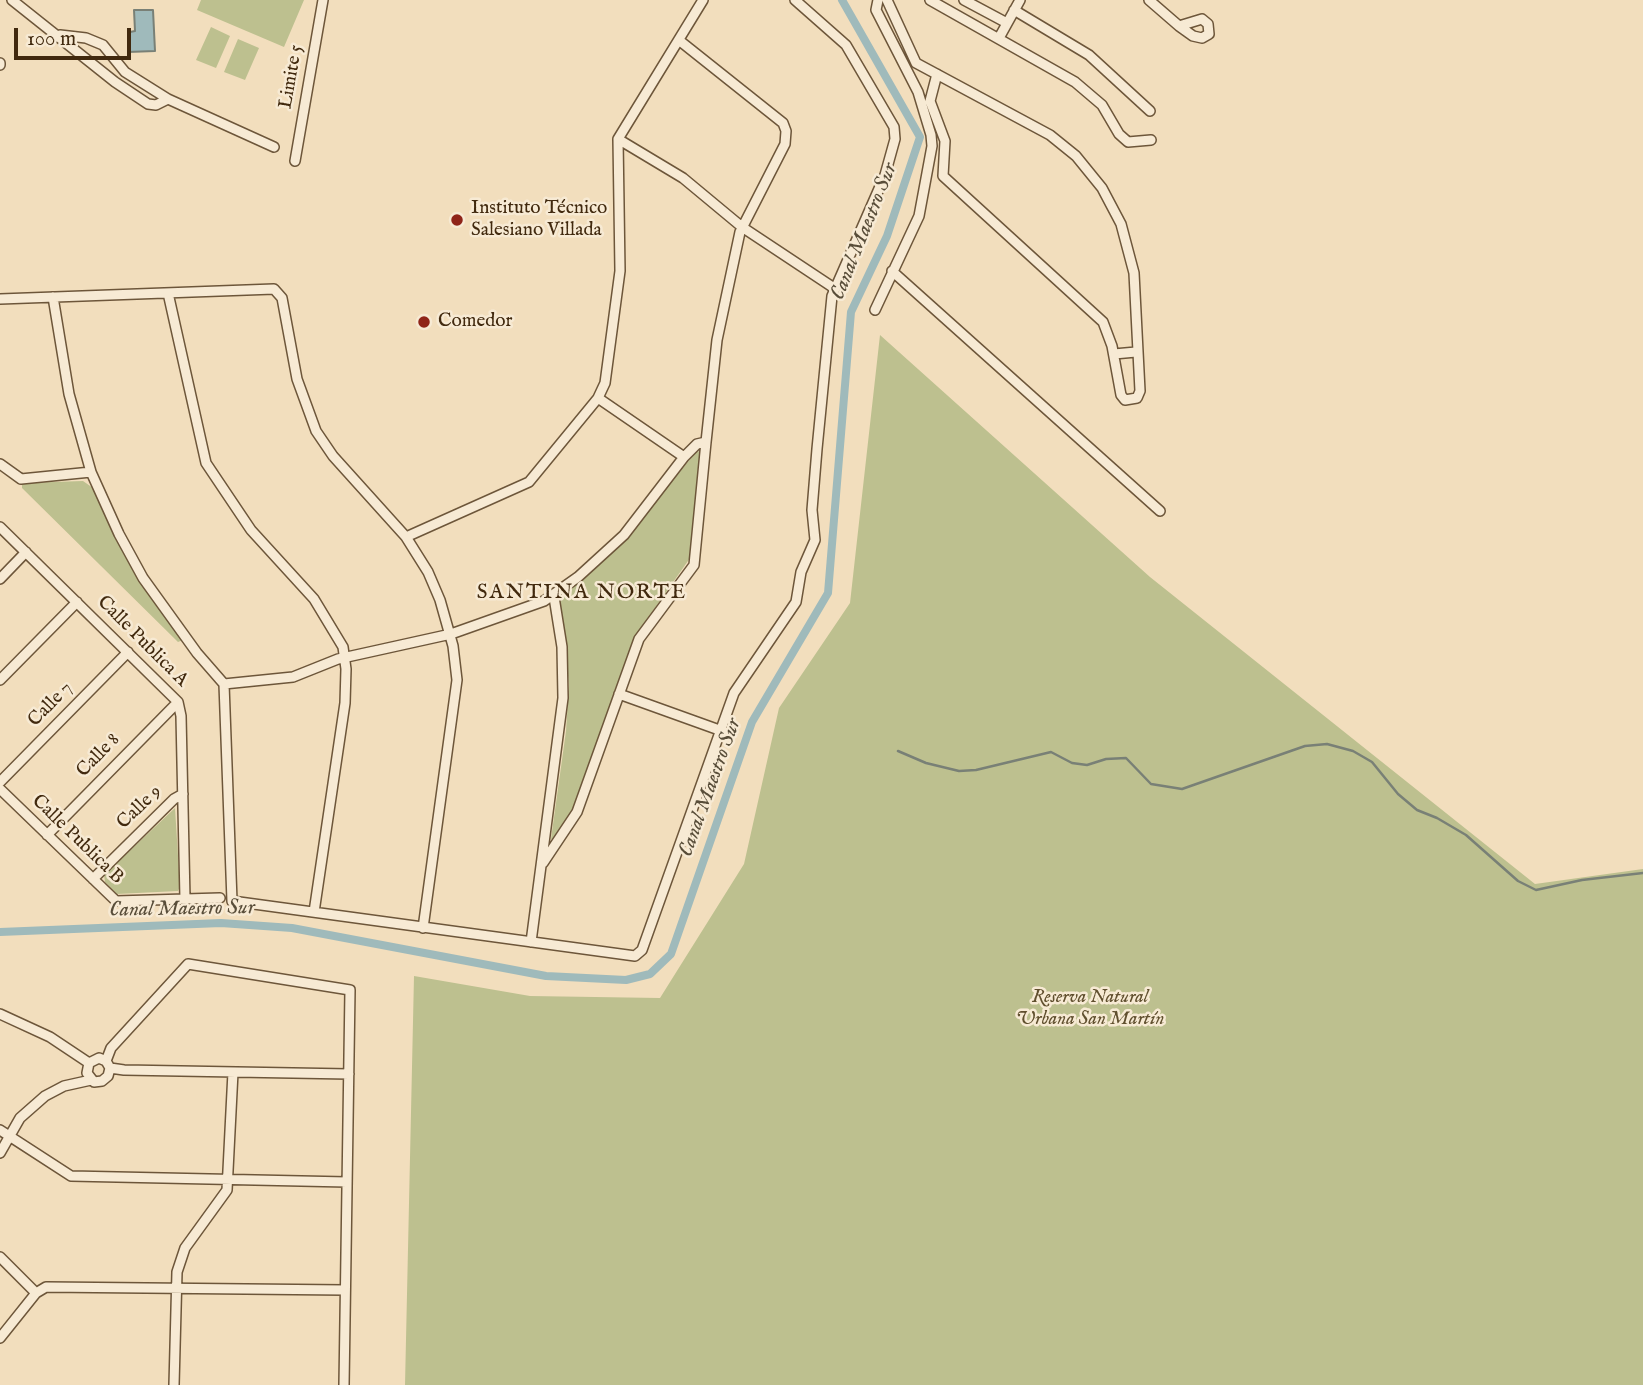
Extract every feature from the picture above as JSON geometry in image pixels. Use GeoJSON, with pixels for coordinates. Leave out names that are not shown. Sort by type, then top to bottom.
{"type":"FeatureCollection","features":[{"type":"Feature","properties":{"kind":"street"},"geometry":{"type":"LineString","coordinates":[[12,0],[60,35],[115,82],[148,104],[156,105],[168,99]]}},
{"type":"Feature","properties":{"kind":"street","name":"Limite 5"},"geometry":{"type":"LineString","coordinates":[[295,161],[323,0]]}},
{"type":"Feature","properties":{"kind":"street"},"geometry":{"type":"LineString","coordinates":[[406,537],[529,482],[598,398],[605,383],[620,271],[618,139],[703,0]]}},
{"type":"Feature","properties":{"kind":"street"},"geometry":{"type":"LineString","coordinates":[[53,297],[69,394],[91,472],[118,534],[143,578],[197,653],[224,684],[231,899],[234,902],[630,957],[638,954],[737,688],[793,607],[801,572],[814,543],[817,449],[834,288],[884,175],[896,132],[846,45],[795,0]]}},
{"type":"Feature","properties":{"kind":"street"},"geometry":{"type":"LineString","coordinates":[[876,310],[919,216],[932,135],[918,92],[876,10],[878,0]]}},
{"type":"Feature","properties":{"kind":"street"},"geometry":{"type":"LineString","coordinates":[[887,0],[911,56],[920,66],[937,74],[1037,127],[1069,151],[1093,175],[1121,224],[1131,257],[1136,288],[1136,352],[1140,391],[1137,398],[1129,400],[1121,394],[1106,328],[1095,314],[943,176],[945,141],[930,101],[937,74]]}},
{"type":"Feature","properties":{"kind":"street"},"geometry":{"type":"LineString","coordinates":[[930,0],[1075,82],[1102,106],[1128,142],[1151,140]]}},
{"type":"Feature","properties":{"kind":"street"},"geometry":{"type":"LineString","coordinates":[[964,0],[1007,23]]}},
{"type":"Feature","properties":{"kind":"street"},"geometry":{"type":"LineString","coordinates":[[999,38],[1020,0]]}},
{"type":"Feature","properties":{"kind":"street"},"geometry":{"type":"LineString","coordinates":[[1149,0],[1179,26]]}},
{"type":"Feature","properties":{"kind":"street"},"geometry":{"type":"LineString","coordinates":[[1014,10],[1089,55],[1150,111]]}},
{"type":"Feature","properties":{"kind":"street"},"geometry":{"type":"LineString","coordinates":[[60,35],[86,38],[103,45],[125,72],[168,99],[274,147]]}},
{"type":"Feature","properties":{"kind":"street"},"geometry":{"type":"LineString","coordinates":[[543,863],[578,812],[643,633],[695,562],[717,340],[742,227],[785,144],[785,126],[680,41]]}},
{"type":"Feature","properties":{"kind":"street"},"geometry":{"type":"LineString","coordinates":[[618,139],[683,178],[742,227],[834,288]]}},
{"type":"Feature","properties":{"kind":"street"},"geometry":{"type":"LineString","coordinates":[[892,271],[1160,511]]}},
{"type":"Feature","properties":{"kind":"street"},"geometry":{"type":"LineString","coordinates":[[0,299],[270,289],[280,294],[297,379],[316,431],[333,456],[406,537],[434,584],[451,634],[456,694],[423,928]]}},
{"type":"Feature","properties":{"kind":"street"},"geometry":{"type":"LineString","coordinates":[[168,293],[206,463],[250,530],[314,599],[338,636],[345,657],[345,703],[314,912]]}},
{"type":"Feature","properties":{"kind":"street"},"geometry":{"type":"LineString","coordinates":[[1114,354],[1136,352]]}},
{"type":"Feature","properties":{"kind":"street"},"geometry":{"type":"LineString","coordinates":[[598,398],[684,457]]}},
{"type":"Feature","properties":{"kind":"street"},"geometry":{"type":"LineString","coordinates":[[224,684],[293,677],[345,657],[451,634],[554,597],[600,558],[634,524],[684,457],[698,444],[706,442]]}},
{"type":"Feature","properties":{"kind":"street"},"geometry":{"type":"LineString","coordinates":[[0,464],[21,479],[91,472]]}},
{"type":"Feature","properties":{"kind":"street","name":"Calle Publica A"},"geometry":{"type":"LineString","coordinates":[[0,527],[178,702],[181,716],[185,900]]}},
{"type":"Feature","properties":{"kind":"street"},"geometry":{"type":"LineString","coordinates":[[0,579],[26,552]]}},
{"type":"Feature","properties":{"kind":"street"},"geometry":{"type":"LineString","coordinates":[[531,942],[563,698],[562,647],[554,597]]}},
{"type":"Feature","properties":{"kind":"street"},"geometry":{"type":"LineString","coordinates":[[0,681],[77,602]]}},
{"type":"Feature","properties":{"kind":"street","name":"Calle 7"},"geometry":{"type":"LineString","coordinates":[[0,782],[128,652]]}},
{"type":"Feature","properties":{"kind":"street"},"geometry":{"type":"LineString","coordinates":[[619,694],[722,731]]}},
{"type":"Feature","properties":{"kind":"street","name":"Calle 8"},"geometry":{"type":"LineString","coordinates":[[47,835],[178,702]]}},
{"type":"Feature","properties":{"kind":"street","name":"Calle Publica B"},"geometry":{"type":"LineString","coordinates":[[0,789],[116,901],[220,898]]}},
{"type":"Feature","properties":{"kind":"street","name":"Calle 9"},"geometry":{"type":"LineString","coordinates":[[93,879],[174,799],[183,794]]}},
{"type":"Feature","properties":{"kind":"street"},"geometry":{"type":"LineString","coordinates":[[0,1153],[5,1133],[45,1096],[64,1086],[106,1079],[111,1048],[181,969],[195,963],[350,990],[344,1385]]}},
{"type":"Feature","properties":{"kind":"street"},"geometry":{"type":"LineString","coordinates":[[0,1014],[50,1037],[89,1063]]}},
{"type":"Feature","properties":{"kind":"street"},"geometry":{"type":"LineString","coordinates":[[91,1080],[87,1073],[89,1063],[95,1059],[108,1065],[233,1072],[349,1074]]}},
{"type":"Feature","properties":{"kind":"street"},"geometry":{"type":"LineString","coordinates":[[174,1385],[179,1260],[224,1196],[229,1180],[233,1072]]}},
{"type":"Feature","properties":{"kind":"street"},"geometry":{"type":"LineString","coordinates":[[5,1133],[71,1176],[347,1182]]}},
{"type":"Feature","properties":{"kind":"street"},"geometry":{"type":"LineString","coordinates":[[0,1257],[36,1293]]}},
{"type":"Feature","properties":{"kind":"street"},"geometry":{"type":"LineString","coordinates":[[0,1338],[36,1293],[46,1287],[345,1290]]}},
{"type":"Feature","properties":{"kind":"green space"},"geometry":{"type":"Polygon","coordinates":[[[201,0],[304,0],[284,47],[197,10],[201,0]]]}},
{"type":"Feature","properties":{"kind":"green space"},"geometry":{"type":"Polygon","coordinates":[[[211,27],[230,36],[216,68],[196,60],[211,27]]]}},
{"type":"Feature","properties":{"kind":"green space"},"geometry":{"type":"Polygon","coordinates":[[[238,39],[259,48],[245,80],[224,72],[238,39]]]}},
{"type":"Feature","properties":{"kind":"green space","name":"Reserva Natural Urbana San Martín"},"geometry":{"type":"Polygon","coordinates":[[[880,335],[1150,577],[1535,884],[1643,869],[1643,1385],[405,1385],[414,976],[530,996],[660,998],[744,864],[779,708],[850,603],[880,335]]]}},
{"type":"Feature","properties":{"kind":"green space"},"geometry":{"type":"Polygon","coordinates":[[[700,451],[690,558],[634,638],[574,808],[556,843],[551,839],[566,731],[569,685],[560,599],[628,535],[696,452],[700,451]]]}},
{"type":"Feature","properties":{"kind":"green space"},"geometry":{"type":"Polygon","coordinates":[[[83,481],[93,488],[137,575],[183,640],[178,642],[22,488],[22,483],[83,481]]]}},
{"type":"Feature","properties":{"kind":"green space"},"geometry":{"type":"Polygon","coordinates":[[[175,808],[180,887],[178,891],[117,894],[105,882],[104,875],[175,808]]]}},
{"type":"Feature","properties":{"kind":"water"},"geometry":{"type":"Polygon","coordinates":[[[134,10],[153,10],[155,51],[128,52],[130,32],[135,31],[134,10]]]}},
{"type":"Feature","properties":{"kind":"waterway","name":"Canal Maestro Sur"},"geometry":{"type":"LineString","coordinates":[[0,932],[221,923],[292,928],[546,976],[626,980],[650,974],[671,954],[752,722],[828,593],[851,312],[887,236],[920,137],[842,0]]}},
{"type":"Feature","properties":{"kind":"waterway"},"geometry":{"type":"LineString","coordinates":[[898,751],[926,763],[959,771],[976,770],[1051,752],[1072,763],[1087,765],[1106,759],[1126,758],[1151,784],[1182,789],[1305,746],[1327,744],[1353,751],[1372,762],[1398,794],[1417,810],[1466,835],[1518,881],[1536,890],[1582,880],[1643,873]]}},
{"type":"Feature","properties":{"kind":"place","name":"Instituto Técnico Salesiano Villada"},"geometry":{"type":"Point","coordinates":[457,220]}},
{"type":"Feature","properties":{"kind":"place","name":"Comedor"},"geometry":{"type":"Point","coordinates":[424,322]}},
{"type":"Feature","properties":{"kind":"district","name":"SANTINA NORTE"},"geometry":{"type":"Point","coordinates":[582,594]}}]}
